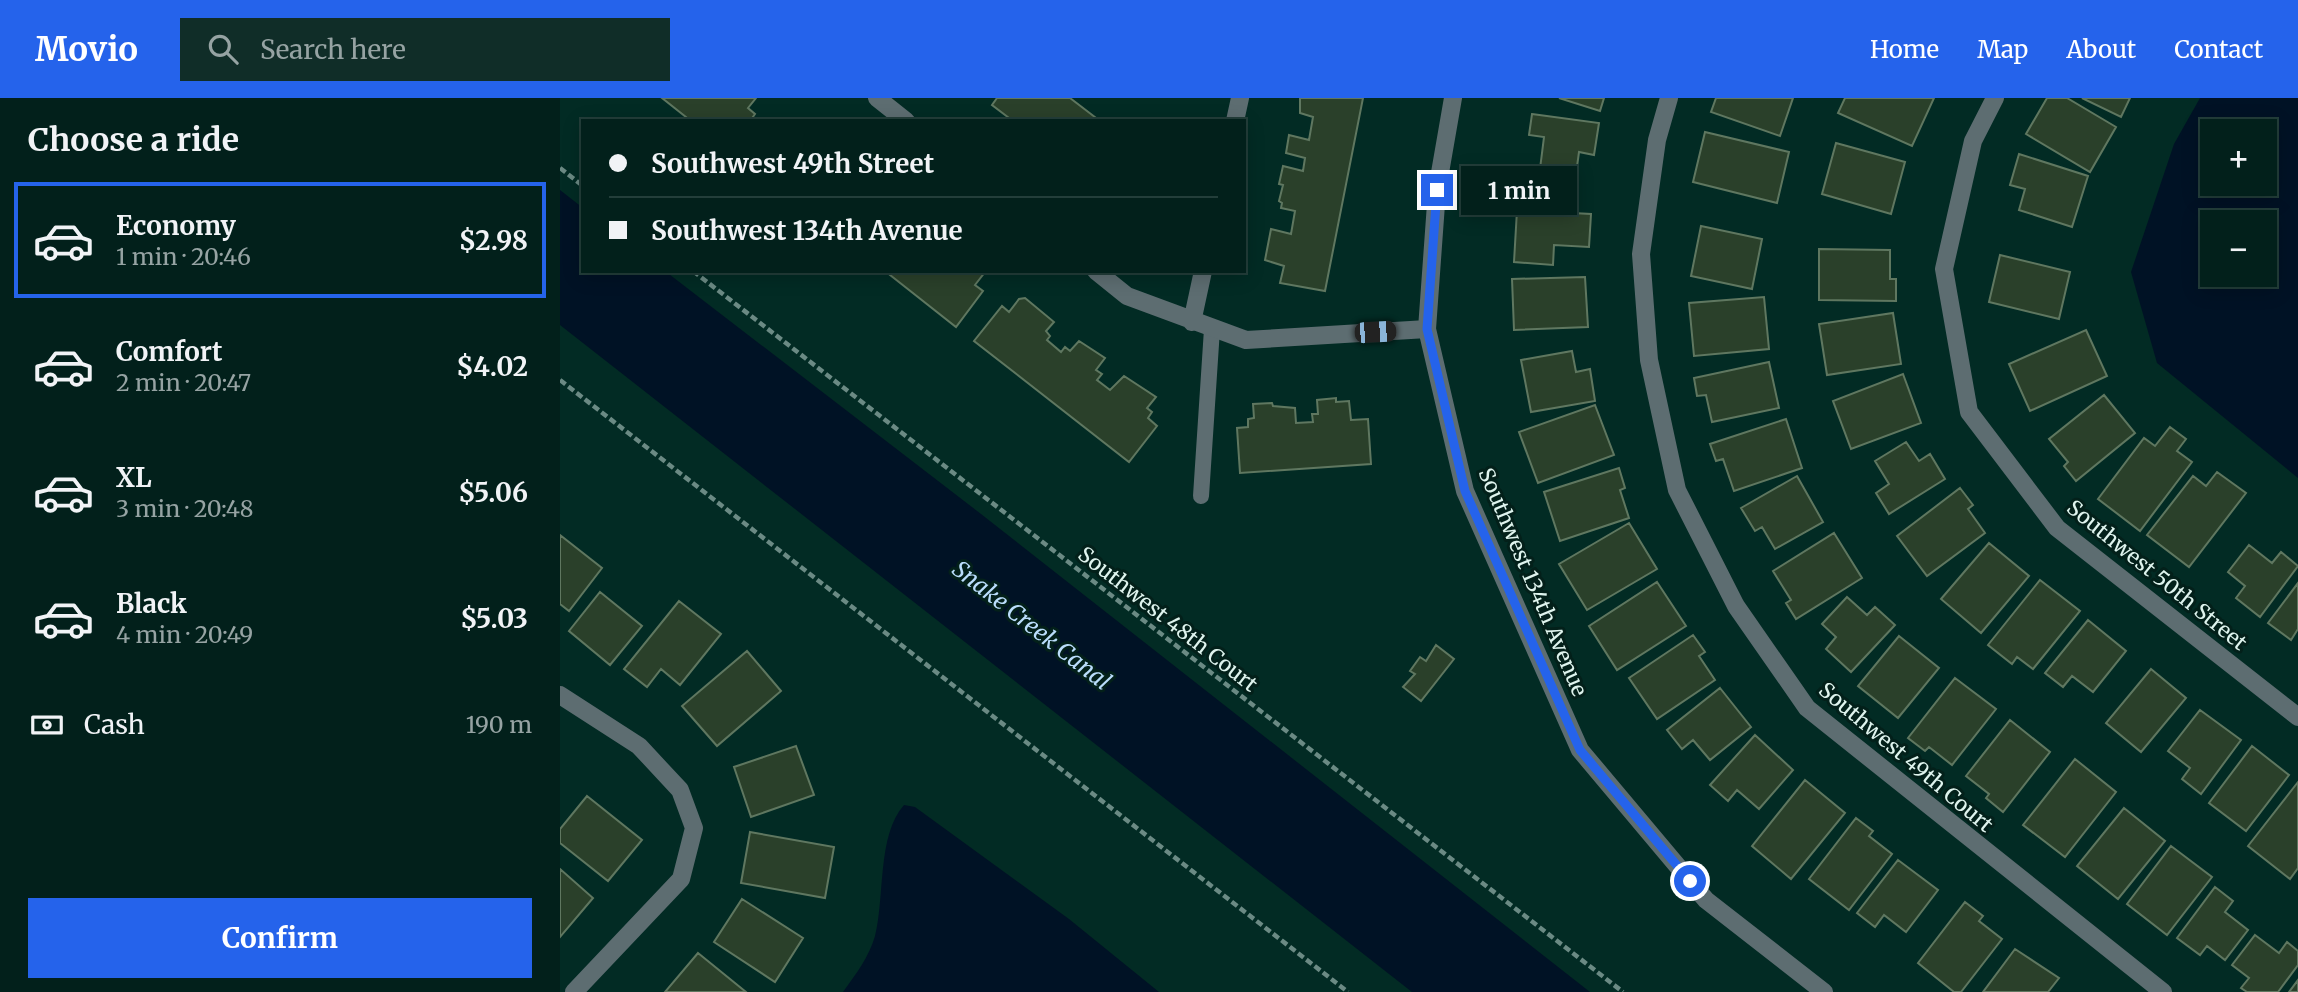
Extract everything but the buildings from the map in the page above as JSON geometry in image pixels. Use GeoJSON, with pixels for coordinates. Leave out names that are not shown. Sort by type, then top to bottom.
{"type":"FeatureCollection","features":[{"type":"Feature","properties":{"kind":"street"},"geometry":{"type":"LineString","coordinates":[[877,98],[903,119]]}},
{"type":"Feature","properties":{"kind":"street"},"geometry":{"type":"LineString","coordinates":[[1235,119],[1240,98]]}},
{"type":"Feature","properties":{"kind":"street","name":"Southwest 134th Avenue"},"geometry":{"type":"LineString","coordinates":[[1453,98],[1437,190],[1427,329],[1465,491],[1580,750],[1706,900],[1824,992]]}},
{"type":"Feature","properties":{"kind":"street","name":"Southwest 49th Court"},"geometry":{"type":"LineString","coordinates":[[1669,98],[1657,140],[1641,254],[1649,359],[1677,490],[1736,606],[1807,708],[2163,992]]}},
{"type":"Feature","properties":{"kind":"street","name":"Southwest 50th Street"},"geometry":{"type":"LineString","coordinates":[[1995,98],[1973,141],[1944,269],[1969,412],[2057,528],[2298,717]]}},
{"type":"Feature","properties":{"kind":"street"},"geometry":{"type":"LineString","coordinates":[[1098,273],[1127,296],[1245,340],[1427,329]]}},
{"type":"Feature","properties":{"kind":"street"},"geometry":{"type":"LineString","coordinates":[[1192,322],[1203,273]]}},
{"type":"Feature","properties":{"kind":"street"},"geometry":{"type":"LineString","coordinates":[[560,695],[639,746],[680,790],[694,828],[681,880],[574,992]]}},
{"type":"Feature","properties":{"kind":"lane"},"geometry":{"type":"LineString","coordinates":[[1201,496],[1212,329]]}},
{"type":"Feature","properties":{"kind":"path"},"geometry":{"type":"LineString","coordinates":[[560,168],[581,184]]}},
{"type":"Feature","properties":{"kind":"path","name":"Southwest 48th Court"},"geometry":{"type":"LineString","coordinates":[[696,273],[1623,992]]}},
{"type":"Feature","properties":{"kind":"path"},"geometry":{"type":"LineString","coordinates":[[560,380],[1348,992]]}},
{"type":"Feature","properties":{"kind":"water"},"geometry":{"type":"Polygon","coordinates":[[[2200,98],[2298,98],[2298,478],[2157,363],[2131,272],[2174,144],[2200,98]]]}},
{"type":"Feature","properties":{"kind":"water","name":"Snake Creek Canal"},"geometry":{"type":"Polygon","coordinates":[[[560,190],[581,206],[581,273],[668,273],[981,514],[1590,992],[1412,992],[560,325],[560,190]]]}},
{"type":"Feature","properties":{"kind":"water"},"geometry":{"type":"Polygon","coordinates":[[[904,805],[915,807],[1069,919],[1159,992],[843,992],[866,958],[875,936],[889,833],[904,805]]]}},
{"type":"Feature","properties":{"kind":"route"},"geometry":{"type":"LineString","coordinates":[[1437,190],[1427,329],[1465,491],[1580,750],[1690,881]]}}]}
